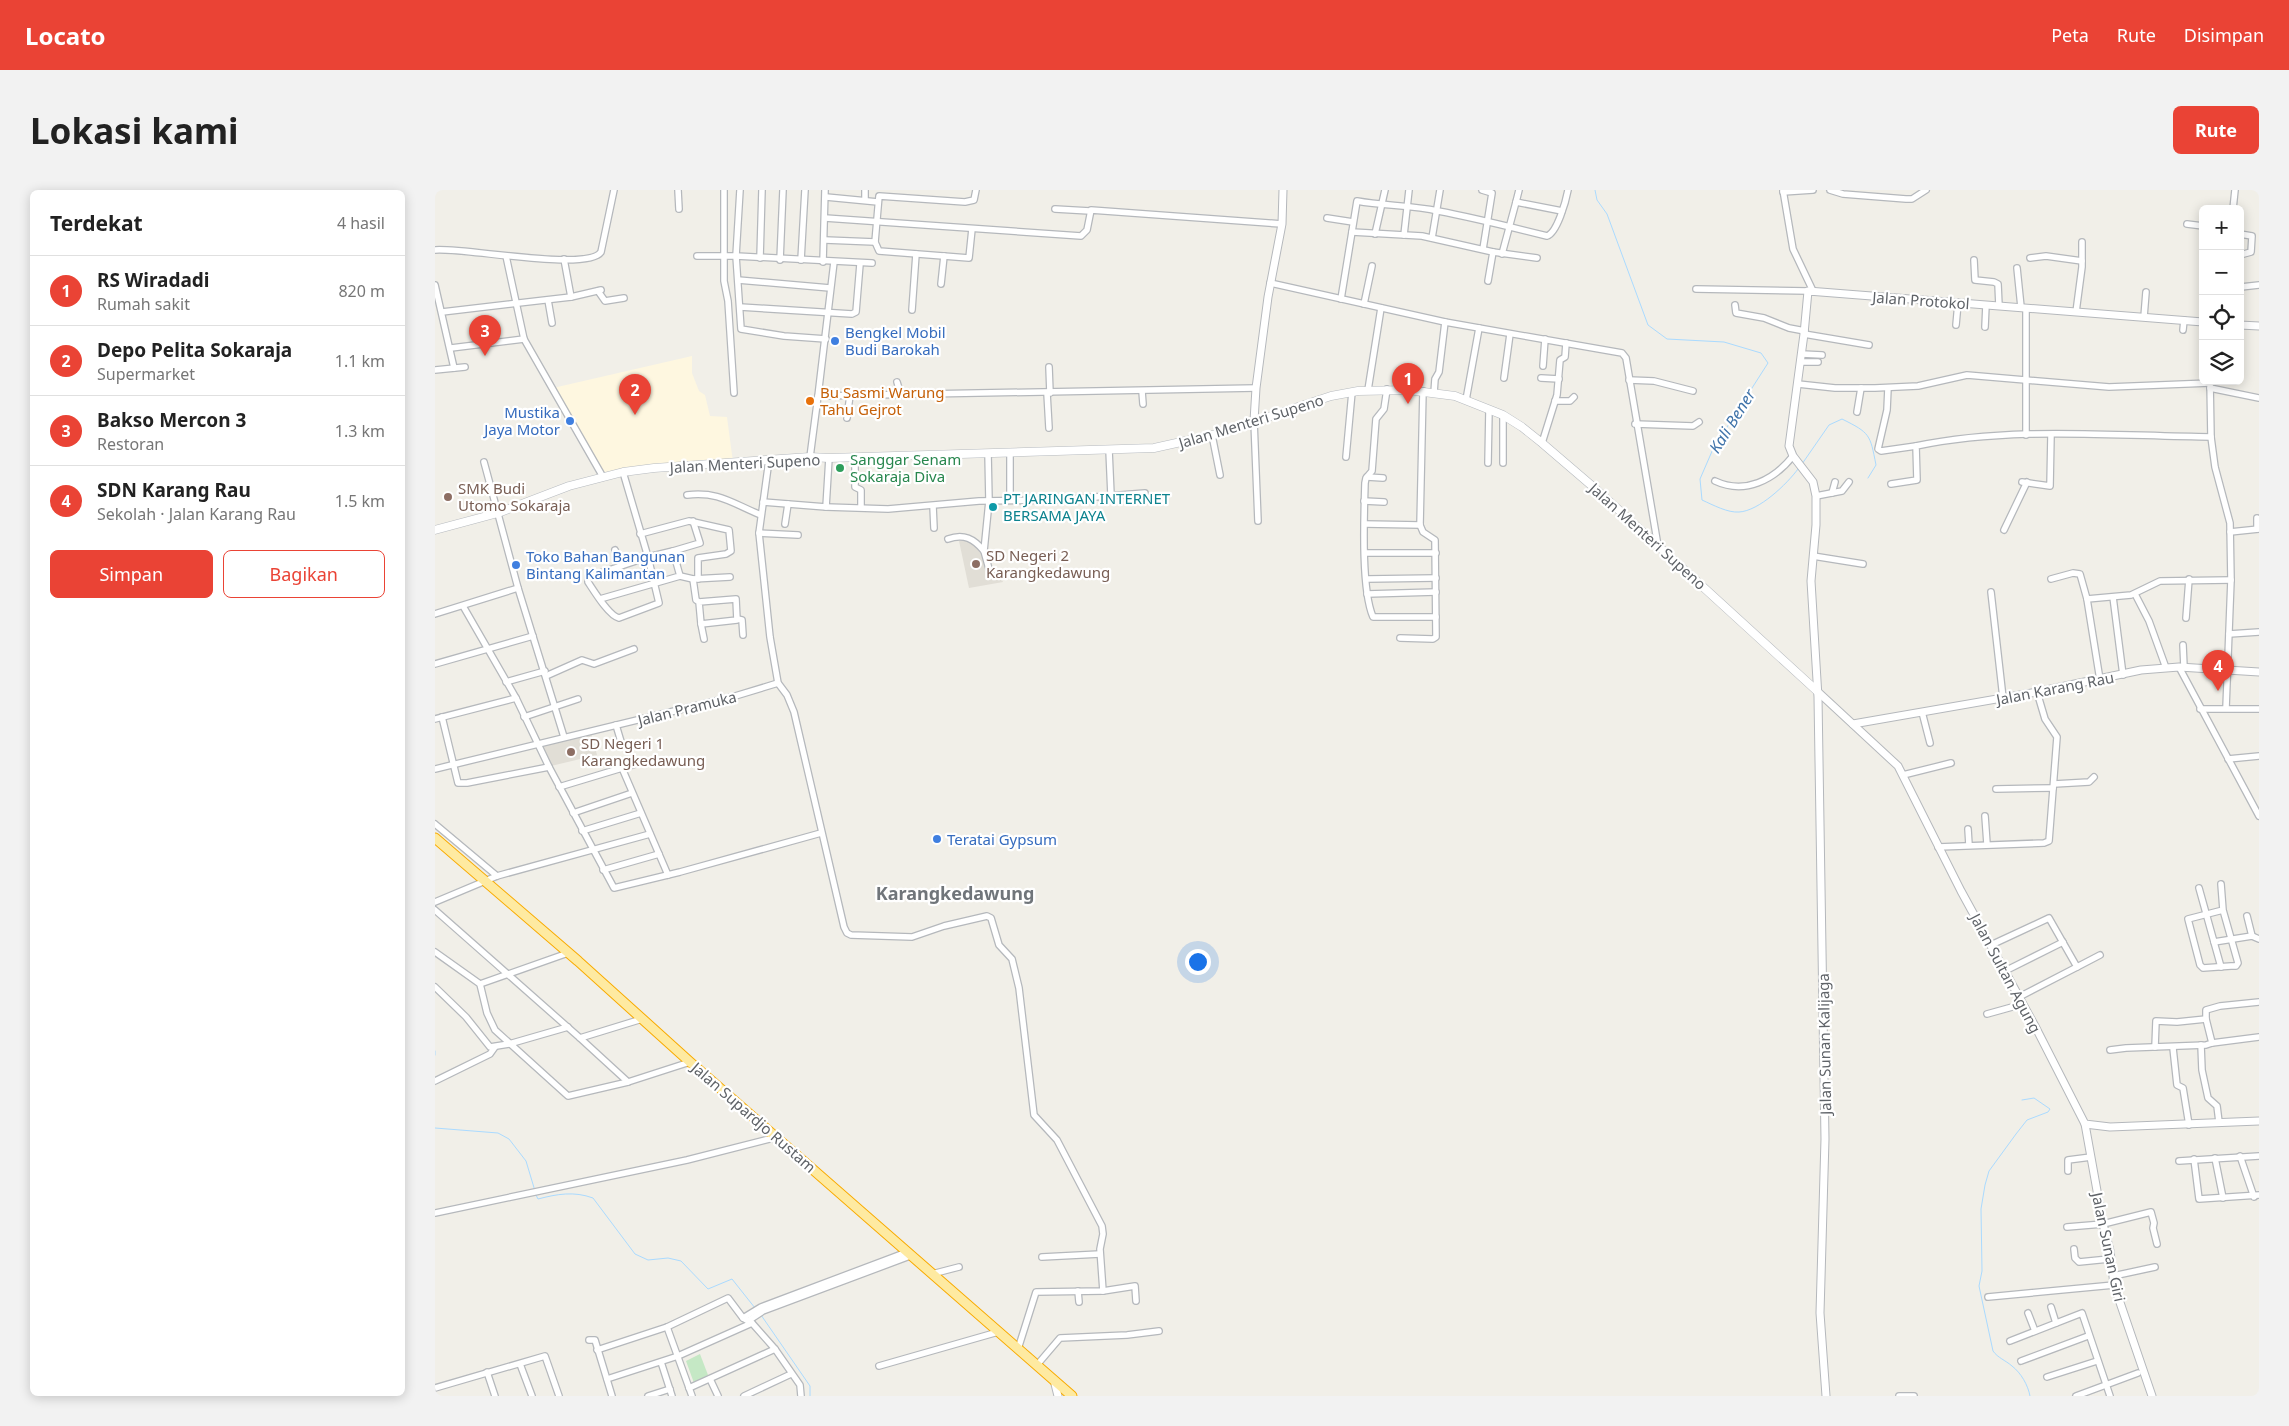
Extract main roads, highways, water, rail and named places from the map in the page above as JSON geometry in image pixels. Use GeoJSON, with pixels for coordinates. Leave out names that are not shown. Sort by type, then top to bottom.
{"type":"FeatureCollection","features":[{"type":"Feature","properties":{"kind":"highway","name":"Jalan Supardjo Rustam"},"geometry":{"type":"LineString","coordinates":[[435,838],[1072,1396]]}},
{"type":"Feature","properties":{"kind":"main road","name":"Jalan Menteri Supeno"},"geometry":{"type":"LineString","coordinates":[[435,530],[498,513],[569,486],[623,472],[662,467],[810,457],[988,454],[1154,448],[1212,435],[1331,396],[1368,390],[1423,391],[1466,400],[1522,426],[1658,546],[1817,691]]}},
{"type":"Feature","properties":{"kind":"waterway","name":"Kali Bener"},"geometry":{"type":"LineString","coordinates":[[1595,190],[1597,200],[1607,214],[1648,325],[1667,339],[1724,342],[1761,353],[1768,363],[1713,449],[1700,479],[1702,500],[1730,511],[1739,512],[1747,510],[1772,496],[1798,469]]}},
{"type":"Feature","properties":{"kind":"waterway","name":"Kali Bener"},"geometry":{"type":"LineString","coordinates":[[1802,464],[1829,425],[1842,419],[1858,428],[1870,441],[1876,465],[1868,478]]}},
{"type":"Feature","properties":{"kind":"waterway"},"geometry":{"type":"LineString","coordinates":[[2022,1100],[2034,1098],[2050,1109],[2048,1112],[2027,1120],[1989,1171],[1981,1209],[1982,1271],[1979,1286],[1993,1351],[2018,1372],[2026,1384],[2030,1396]]}},
{"type":"Feature","properties":{"kind":"waterway"},"geometry":{"type":"LineString","coordinates":[[435,1128],[498,1133],[509,1139],[526,1161],[535,1191]]}},
{"type":"Feature","properties":{"kind":"waterway"},"geometry":{"type":"LineString","coordinates":[[536,1195],[538,1199],[565,1194],[579,1194],[593,1198],[635,1254],[648,1260],[668,1258],[681,1261],[708,1289],[732,1279],[755,1308]]}},
{"type":"Feature","properties":{"kind":"waterway"},"geometry":{"type":"LineString","coordinates":[[761,1315],[810,1386],[810,1396]]}},
{"type":"Feature","properties":{"kind":"place","name":"Bengkel Mobil Budi Barokah"},"geometry":{"type":"Point","coordinates":[835,341]}},
{"type":"Feature","properties":{"kind":"place","name":"Bakso Mercon 3"},"geometry":{"type":"Point","coordinates":[485,356]}},
{"type":"Feature","properties":{"kind":"place","name":"Bu Sasmi Warung Tahu Gejrot"},"geometry":{"type":"Point","coordinates":[810,401]}},
{"type":"Feature","properties":{"kind":"place","name":"RS Wiradadi"},"geometry":{"type":"Point","coordinates":[1408,404]}},
{"type":"Feature","properties":{"kind":"place","name":"Depo Pelita Sokaraja"},"geometry":{"type":"Point","coordinates":[635,415]}},
{"type":"Feature","properties":{"kind":"place","name":"Mustika Jaya Motor"},"geometry":{"type":"Point","coordinates":[570,421]}},
{"type":"Feature","properties":{"kind":"place","name":"Sanggar Senam Sokaraja Diva"},"geometry":{"type":"Point","coordinates":[840,468]}},
{"type":"Feature","properties":{"kind":"place","name":"SMK Budi Utomo Sokaraja"},"geometry":{"type":"Point","coordinates":[448,497]}},
{"type":"Feature","properties":{"kind":"place","name":"PT JARINGAN INTERNET BERSAMA JAYA"},"geometry":{"type":"Point","coordinates":[993,507]}},
{"type":"Feature","properties":{"kind":"place","name":"SD Negeri 2 Karangkedawung"},"geometry":{"type":"Point","coordinates":[976,564]}},
{"type":"Feature","properties":{"kind":"place","name":"Toko Bahan Bangunan Bintang Kalimantan"},"geometry":{"type":"Point","coordinates":[516,565]}},
{"type":"Feature","properties":{"kind":"place","name":"SDN Karang Rau"},"geometry":{"type":"Point","coordinates":[2218,691]}},
{"type":"Feature","properties":{"kind":"place","name":"SD Negeri 1 Karangkedawung"},"geometry":{"type":"Point","coordinates":[571,752]}},
{"type":"Feature","properties":{"kind":"place","name":"Teratai Gypsum"},"geometry":{"type":"Point","coordinates":[937,839]}},
{"type":"Feature","properties":{"kind":"district","name":"Karangkedawung"},"geometry":{"type":"Point","coordinates":[955,893]}}]}
